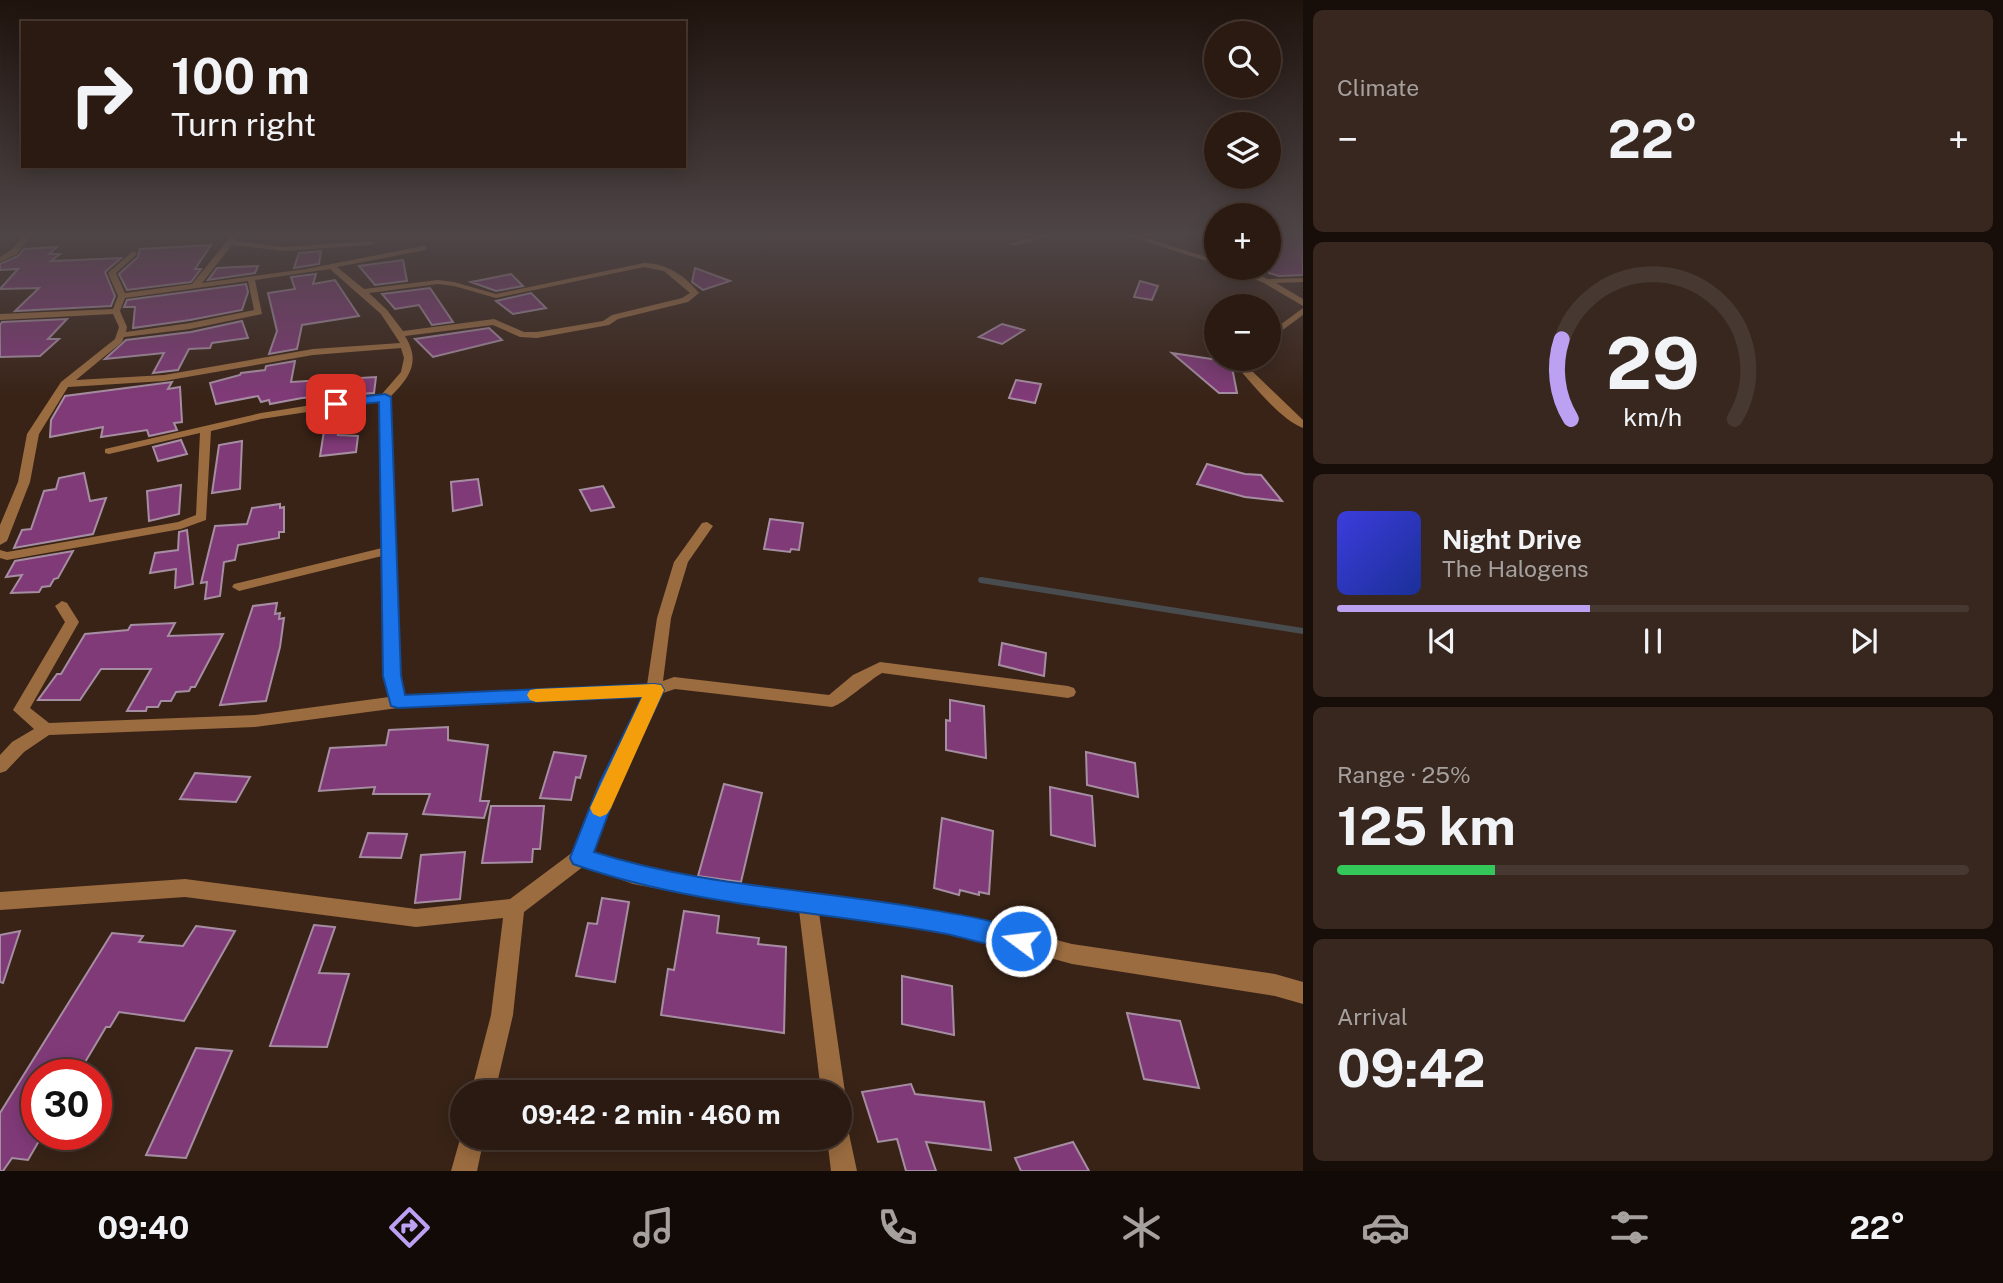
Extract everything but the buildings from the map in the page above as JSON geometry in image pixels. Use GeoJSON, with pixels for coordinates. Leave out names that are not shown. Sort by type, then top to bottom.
{"type":"FeatureCollection","features":[{"type":"Feature","properties":{"kind":"street"},"geometry":{"type":"LineString","coordinates":[[119,289],[122,296],[116,311],[123,327],[122,335]]}},
{"type":"Feature","properties":{"kind":"street"},"geometry":{"type":"LineString","coordinates":[[122,296],[187,289]]}},
{"type":"Feature","properties":{"kind":"street"},"geometry":{"type":"LineString","coordinates":[[0,541],[24,482],[33,434],[65,384],[122,335],[190,326],[258,312],[253,289]]}},
{"type":"Feature","properties":{"kind":"street"},"geometry":{"type":"LineString","coordinates":[[361,289],[404,340],[407,371],[385,397],[392,676],[398,702]]}},
{"type":"Feature","properties":{"kind":"street"},"geometry":{"type":"LineString","coordinates":[[364,291],[385,289]]}},
{"type":"Feature","properties":{"kind":"street"},"geometry":{"type":"LineString","coordinates":[[473,289],[481,294],[496,296],[530,289]]}},
{"type":"Feature","properties":{"kind":"street"},"geometry":{"type":"LineString","coordinates":[[65,384],[164,378],[302,354],[404,340],[494,322],[523,335],[537,335],[606,323],[631,312],[685,300],[695,293],[691,289]]}},
{"type":"Feature","properties":{"kind":"street"},"geometry":{"type":"LineString","coordinates":[[1280,289],[1303,303]]}},
{"type":"Feature","properties":{"kind":"street"},"geometry":{"type":"LineString","coordinates":[[0,317],[116,311]]}},
{"type":"Feature","properties":{"kind":"street"},"geometry":{"type":"LineString","coordinates":[[1281,328],[1303,311]]}},
{"type":"Feature","properties":{"kind":"street"},"geometry":{"type":"LineString","coordinates":[[1246,371],[1283,410],[1303,425]]}},
{"type":"Feature","properties":{"kind":"street"},"geometry":{"type":"LineString","coordinates":[[108,452],[312,407],[385,397]]}},
{"type":"Feature","properties":{"kind":"street"},"geometry":{"type":"LineString","coordinates":[[0,554],[7,556],[181,526],[202,517],[205,429]]}},
{"type":"Feature","properties":{"kind":"street"},"geometry":{"type":"LineString","coordinates":[[0,901],[184,888],[416,918],[514,908],[581,858],[610,782],[654,690],[664,618],[681,562],[707,526]]}},
{"type":"Feature","properties":{"kind":"street"},"geometry":{"type":"LineString","coordinates":[[239,587],[388,551]]}},
{"type":"Feature","properties":{"kind":"street"},"geometry":{"type":"LineString","coordinates":[[46,729],[21,710],[72,622],[62,606]]}},
{"type":"Feature","properties":{"kind":"street"},"geometry":{"type":"LineString","coordinates":[[0,766],[18,747],[46,729],[255,721],[398,702],[654,690],[674,683],[832,701],[859,679],[880,667],[1068,692]]}},
{"type":"Feature","properties":{"kind":"street"},"geometry":{"type":"LineString","coordinates":[[581,858],[633,874],[808,904],[882,912],[971,927],[1072,954],[1275,985],[1303,993]]}},
{"type":"Feature","properties":{"kind":"street"},"geometry":{"type":"LineString","coordinates":[[808,904],[831,1080]]}},
{"type":"Feature","properties":{"kind":"street"},"geometry":{"type":"LineString","coordinates":[[487,1080],[502,1015],[514,908]]}},
{"type":"Feature","properties":{"kind":"street"},"geometry":{"type":"LineString","coordinates":[[464,1171],[469,1150]]}},
{"type":"Feature","properties":{"kind":"street"},"geometry":{"type":"LineString","coordinates":[[841,1150],[844,1171]]}},
{"type":"Feature","properties":{"kind":"waterway"},"geometry":{"type":"LineString","coordinates":[[981,580],[1303,631]]}},
{"type":"Feature","properties":{"kind":"slow traffic"},"geometry":{"type":"LineString","coordinates":[[536,695],[654,690],[600,808]]}},
{"type":"Feature","properties":{"kind":"route"},"geometry":{"type":"LineString","coordinates":[[336,404],[385,397],[392,676],[398,702],[654,690],[610,782],[581,858],[633,874],[712,890],[882,912],[971,927],[1021,941]]}}]}
